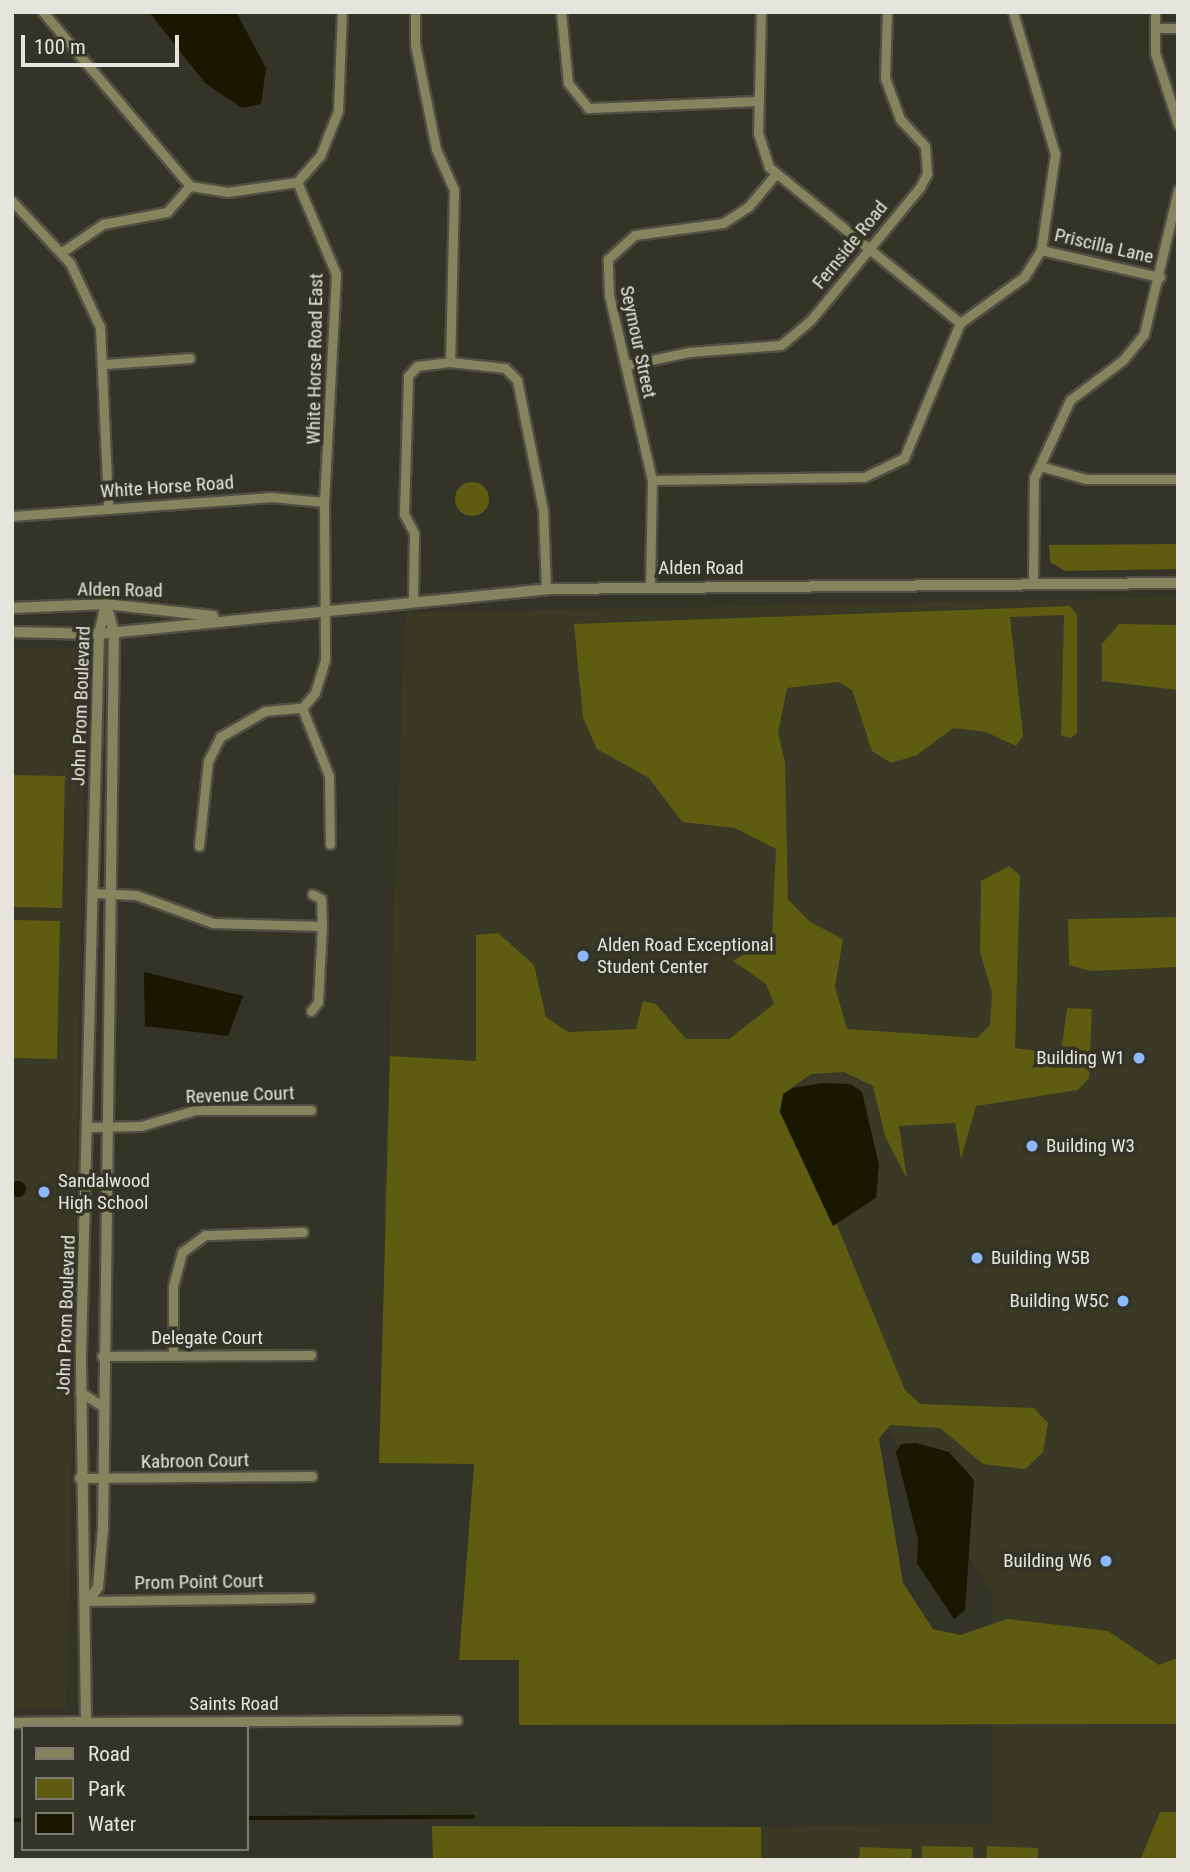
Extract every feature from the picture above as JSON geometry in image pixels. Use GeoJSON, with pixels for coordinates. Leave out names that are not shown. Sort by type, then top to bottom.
{"type":"FeatureCollection","features":[{"type":"Feature","properties":{"kind":"street"},"geometry":{"type":"LineString","coordinates":[[43,12],[190,186],[227,192],[297,182],[333,130],[342,12]]}},
{"type":"Feature","properties":{"kind":"street"},"geometry":{"type":"LineString","coordinates":[[415,12],[415,44],[436,149],[454,190],[450,362]]}},
{"type":"Feature","properties":{"kind":"street"},"geometry":{"type":"LineString","coordinates":[[561,12],[564,62],[577,101],[600,112],[682,100],[758,101]]}},
{"type":"Feature","properties":{"kind":"street"},"geometry":{"type":"LineString","coordinates":[[761,12],[758,101],[761,151],[775,175],[960,323]]}},
{"type":"Feature","properties":{"kind":"street","name":"Fernside Road"},"geometry":{"type":"LineString","coordinates":[[627,365],[689,352],[781,345],[810,321],[927,174],[925,146],[891,101],[887,12]]}},
{"type":"Feature","properties":{"kind":"street"},"geometry":{"type":"LineString","coordinates":[[652,480],[864,477],[894,467],[914,444],[960,323],[1024,277],[1041,250],[1055,154],[1013,12]]}},
{"type":"Feature","properties":{"kind":"street"},"geometry":{"type":"LineString","coordinates":[[1155,12],[1156,53],[1178,124]]}},
{"type":"Feature","properties":{"kind":"street"},"geometry":{"type":"LineString","coordinates":[[1155,28],[1178,28]]}},
{"type":"Feature","properties":{"kind":"street","name":"Seymour Street"},"geometry":{"type":"LineString","coordinates":[[650,586],[652,480],[607,282],[612,251],[635,235],[723,223],[748,207],[775,175]]}},
{"type":"Feature","properties":{"kind":"street","name":"White Horse Road East"},"geometry":{"type":"LineString","coordinates":[[297,182],[336,274],[324,502],[329,593],[324,608],[325,660],[315,693],[302,708]]}},
{"type":"Feature","properties":{"kind":"street"},"geometry":{"type":"LineString","coordinates":[[62,252],[103,224],[167,212],[190,186]]}},
{"type":"Feature","properties":{"kind":"street"},"geometry":{"type":"LineString","coordinates":[[1033,584],[1032,491],[1040,466],[1070,400],[1123,360],[1144,334],[1160,277],[1178,190]]}},
{"type":"Feature","properties":{"kind":"street"},"geometry":{"type":"LineString","coordinates":[[12,201],[62,252],[92,303],[107,364],[108,506]]}},
{"type":"Feature","properties":{"kind":"street","name":"Priscilla Lane"},"geometry":{"type":"LineString","coordinates":[[1041,250],[1160,277]]}},
{"type":"Feature","properties":{"kind":"street"},"geometry":{"type":"LineString","coordinates":[[107,364],[190,358]]}},
{"type":"Feature","properties":{"kind":"street"},"geometry":{"type":"LineString","coordinates":[[413,599],[414,533],[404,514],[408,376],[417,366],[450,362],[505,368],[517,380],[543,510],[546,589]]}},
{"type":"Feature","properties":{"kind":"street"},"geometry":{"type":"LineString","coordinates":[[1040,466],[1072,478],[1178,479]]}},
{"type":"Feature","properties":{"kind":"street","name":"White Horse Road"},"geometry":{"type":"LineString","coordinates":[[12,516],[108,506],[271,497],[324,502]]}},
{"type":"Feature","properties":{"kind":"street","name":"Alden Road"},"geometry":{"type":"LineString","coordinates":[[12,632],[99,634],[413,599],[546,589],[1178,583]]}},
{"type":"Feature","properties":{"kind":"street","name":"Alden Road"},"geometry":{"type":"LineString","coordinates":[[12,608],[106,604],[227,619]]}},
{"type":"Feature","properties":{"kind":"street","name":"John Prom Boulevard"},"geometry":{"type":"LineString","coordinates":[[89,1601],[98,1587],[102,1479],[102,1356],[112,894],[114,632],[106,604]]}},
{"type":"Feature","properties":{"kind":"street","name":"John Prom Boulevard"},"geometry":{"type":"LineString","coordinates":[[86,1722],[89,1601],[79,1478],[80,1392],[99,634],[106,604]]}},
{"type":"Feature","properties":{"kind":"street"},"geometry":{"type":"LineString","coordinates":[[199,846],[208,761],[220,737],[265,711],[302,708],[329,776],[330,844]]}},
{"type":"Feature","properties":{"kind":"street"},"geometry":{"type":"LineString","coordinates":[[93,893],[145,898],[213,923],[322,926]]}},
{"type":"Feature","properties":{"kind":"street"},"geometry":{"type":"LineString","coordinates":[[311,1011],[317,1002],[322,926],[321,899],[313,894]]}},
{"type":"Feature","properties":{"kind":"street","name":"Revenue Court"},"geometry":{"type":"LineString","coordinates":[[88,1127],[141,1126],[195,1110],[312,1110]]}},
{"type":"Feature","properties":{"kind":"street"},"geometry":{"type":"LineString","coordinates":[[173,1355],[176,1264],[187,1247],[215,1234],[303,1232]]}},
{"type":"Feature","properties":{"kind":"street","name":"Delegate Court"},"geometry":{"type":"LineString","coordinates":[[102,1356],[311,1355]]}},
{"type":"Feature","properties":{"kind":"street"},"geometry":{"type":"LineString","coordinates":[[80,1392],[102,1406]]}},
{"type":"Feature","properties":{"kind":"street","name":"Kabroon Court"},"geometry":{"type":"LineString","coordinates":[[79,1478],[312,1476]]}},
{"type":"Feature","properties":{"kind":"street","name":"Prom Point Court"},"geometry":{"type":"LineString","coordinates":[[89,1601],[310,1598]]}},
{"type":"Feature","properties":{"kind":"street","name":"Saints Road"},"geometry":{"type":"LineString","coordinates":[[12,1723],[457,1720]]}},
{"type":"Feature","properties":{"kind":"shaded area"},"geometry":{"type":"Polygon","coordinates":[[[1178,597],[1178,1860],[761,1860],[761,1827],[992,1823],[992,1593],[763,1239],[383,1223],[405,613],[1178,597]]]}},
{"type":"Feature","properties":{"kind":"shaded area","name":"Sandalwood High School"},"geometry":{"type":"Polygon","coordinates":[[[86,647],[67,1709],[12,1709],[12,649],[86,647]]]}},
{"type":"Feature","properties":{"kind":"green space"},"geometry":{"type":"Polygon","coordinates":[[[472,482],[484,487],[489,499],[484,511],[472,516],[460,511],[455,499],[460,487],[472,482]]]}},
{"type":"Feature","properties":{"kind":"green space"},"geometry":{"type":"Polygon","coordinates":[[[1178,544],[1178,569],[1065,571],[1050,562],[1049,545],[1178,544]]]}},
{"type":"Feature","properties":{"kind":"green space"},"geometry":{"type":"Polygon","coordinates":[[[1070,606],[1077,615],[1077,733],[1071,738],[1061,735],[1064,615],[1010,617],[1023,736],[1016,746],[986,732],[953,728],[917,755],[891,763],[872,751],[852,690],[839,682],[787,688],[778,733],[785,763],[788,899],[810,922],[843,939],[835,987],[847,1029],[977,1038],[990,1025],[992,993],[980,952],[981,881],[1009,866],[1020,875],[1015,1048],[1061,1054],[1067,1008],[1092,1009],[1089,1078],[1078,1090],[976,1106],[961,1159],[955,1123],[899,1126],[907,1179],[885,1136],[873,1086],[844,1072],[811,1074],[783,1094],[905,1390],[920,1404],[1034,1408],[1048,1423],[1043,1452],[1025,1469],[983,1464],[940,1428],[890,1425],[879,1439],[903,1583],[933,1629],[960,1635],[1007,1619],[1108,1631],[1159,1665],[1178,1658],[1178,1724],[519,1725],[519,1660],[459,1660],[474,1464],[379,1463],[390,1056],[476,1061],[476,935],[498,933],[534,965],[546,1017],[568,1032],[636,1029],[643,1001],[656,1004],[686,1039],[729,1039],[774,1004],[766,984],[733,961],[772,937],[776,849],[735,828],[682,822],[649,778],[597,749],[583,718],[574,624],[1070,606]]]}},
{"type":"Feature","properties":{"kind":"green space"},"geometry":{"type":"Polygon","coordinates":[[[1119,624],[1178,625],[1178,690],[1102,681],[1102,644],[1119,624]]]}},
{"type":"Feature","properties":{"kind":"green space"},"geometry":{"type":"Polygon","coordinates":[[[12,775],[65,776],[62,908],[12,907],[12,775]]]}},
{"type":"Feature","properties":{"kind":"green space"},"geometry":{"type":"Polygon","coordinates":[[[1178,917],[1178,967],[1091,971],[1069,965],[1068,919],[1178,917]]]}},
{"type":"Feature","properties":{"kind":"green space"},"geometry":{"type":"Polygon","coordinates":[[[12,920],[60,921],[57,1059],[12,1058],[12,920]]]}},
{"type":"Feature","properties":{"kind":"green space"},"geometry":{"type":"Polygon","coordinates":[[[1160,1812],[1178,1812],[1178,1860],[1140,1860],[1160,1812]]]}},
{"type":"Feature","properties":{"kind":"green space"},"geometry":{"type":"Polygon","coordinates":[[[432,1826],[761,1827],[761,1860],[433,1860],[432,1826]]]}},
{"type":"Feature","properties":{"kind":"green space"},"geometry":{"type":"Polygon","coordinates":[[[922,1846],[973,1847],[973,1860],[922,1860],[922,1846]]]}},
{"type":"Feature","properties":{"kind":"green space"},"geometry":{"type":"Polygon","coordinates":[[[987,1846],[1038,1848],[1037,1860],[986,1860],[987,1846]]]}},
{"type":"Feature","properties":{"kind":"green space"},"geometry":{"type":"Polygon","coordinates":[[[860,1847],[912,1849],[911,1860],[859,1860],[860,1847]]]}},
{"type":"Feature","properties":{"kind":"water"},"geometry":{"type":"Polygon","coordinates":[[[149,12],[236,12],[266,68],[261,104],[242,108],[205,83],[149,12]]]}},
{"type":"Feature","properties":{"kind":"water"},"geometry":{"type":"Polygon","coordinates":[[[144,972],[243,996],[228,1036],[145,1026],[144,972]]]}},
{"type":"Feature","properties":{"kind":"water"},"geometry":{"type":"Polygon","coordinates":[[[824,1083],[850,1084],[862,1092],[879,1165],[876,1198],[833,1226],[780,1112],[783,1094],[793,1088],[824,1083]]]}},
{"type":"Feature","properties":{"kind":"water"},"geometry":{"type":"Polygon","coordinates":[[[15,1181],[21,1181],[26,1189],[24,1195],[15,1197],[10,1192],[10,1186],[15,1181]]]}},
{"type":"Feature","properties":{"kind":"water"},"geometry":{"type":"Polygon","coordinates":[[[916,1443],[949,1452],[974,1480],[965,1610],[954,1619],[917,1563],[918,1540],[896,1452],[901,1444],[916,1443]]]}},
{"type":"Feature","properties":{"kind":"waterway"},"geometry":{"type":"LineString","coordinates":[[248,1818],[473,1817]]}},
{"type":"Feature","properties":{"kind":"waterway"},"geometry":{"type":"LineString","coordinates":[[12,1820],[21,1820]]}},
{"type":"Feature","properties":{"kind":"place","name":"Alden Road Exceptional Student Center"},"geometry":{"type":"Point","coordinates":[583,956]}},
{"type":"Feature","properties":{"kind":"place","name":"Building W1"},"geometry":{"type":"Point","coordinates":[1139,1058]}},
{"type":"Feature","properties":{"kind":"place","name":"Building W3"},"geometry":{"type":"Point","coordinates":[1032,1146]}},
{"type":"Feature","properties":{"kind":"place","name":"Sandalwood High School"},"geometry":{"type":"Point","coordinates":[44,1192]}},
{"type":"Feature","properties":{"kind":"place","name":"Building W5B"},"geometry":{"type":"Point","coordinates":[977,1258]}},
{"type":"Feature","properties":{"kind":"place","name":"Building W5C"},"geometry":{"type":"Point","coordinates":[1123,1301]}},
{"type":"Feature","properties":{"kind":"place","name":"Building W6"},"geometry":{"type":"Point","coordinates":[1106,1561]}}]}
